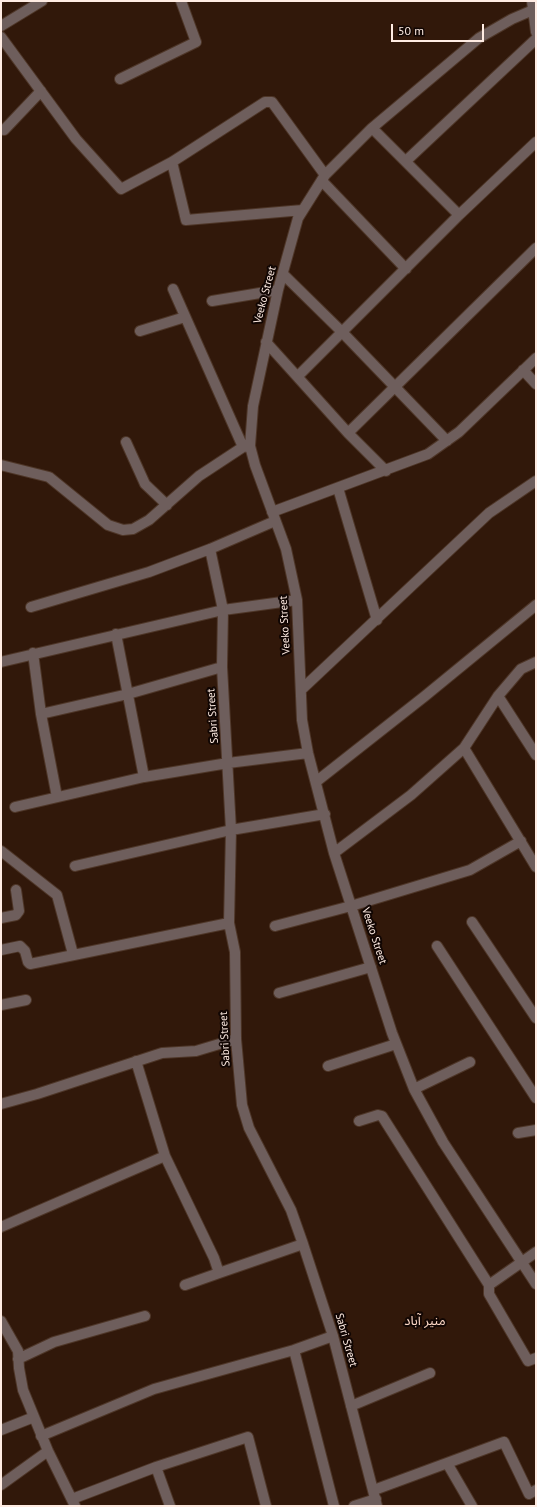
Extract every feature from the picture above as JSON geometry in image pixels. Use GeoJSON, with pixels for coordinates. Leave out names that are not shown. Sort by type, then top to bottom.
{"type":"FeatureCollection","features":[{"type":"Feature","properties":{"kind":"street"},"geometry":{"type":"LineString","coordinates":[[1,26],[42,1]]}},
{"type":"Feature","properties":{"kind":"street"},"geometry":{"type":"LineString","coordinates":[[120,79],[196,42],[181,1]]}},
{"type":"Feature","properties":{"kind":"street"},"geometry":{"type":"LineString","coordinates":[[532,6],[536,32]]}},
{"type":"Feature","properties":{"kind":"street","name":"Veeko Street"},"geometry":{"type":"LineString","coordinates":[[532,6],[479,38],[372,128],[323,178],[298,218],[278,290],[266,342],[246,446],[255,465],[286,548],[297,600],[302,720],[308,753],[334,852],[396,1044],[414,1089],[443,1142],[524,1262],[536,1284]]}},
{"type":"Feature","properties":{"kind":"street"},"geometry":{"type":"LineString","coordinates":[[1,37],[76,139],[121,189],[172,162],[265,102],[272,102],[323,178],[406,269]]}},
{"type":"Feature","properties":{"kind":"street"},"geometry":{"type":"LineString","coordinates":[[407,160],[536,39]]}},
{"type":"Feature","properties":{"kind":"street"},"geometry":{"type":"LineString","coordinates":[[4,130],[41,92]]}},
{"type":"Feature","properties":{"kind":"street"},"geometry":{"type":"LineString","coordinates":[[372,128],[407,160],[459,215]]}},
{"type":"Feature","properties":{"kind":"street"},"geometry":{"type":"LineString","coordinates":[[298,376],[459,215],[536,142]]}},
{"type":"Feature","properties":{"kind":"street"},"geometry":{"type":"LineString","coordinates":[[172,162],[186,220],[303,210]]}},
{"type":"Feature","properties":{"kind":"street"},"geometry":{"type":"LineString","coordinates":[[348,433],[536,248]]}},
{"type":"Feature","properties":{"kind":"street"},"geometry":{"type":"LineString","coordinates":[[283,274],[342,332],[394,388],[447,441]]}},
{"type":"Feature","properties":{"kind":"street"},"geometry":{"type":"LineString","coordinates":[[1,465],[49,477],[113,528],[123,530],[133,529],[148,520],[199,476],[246,446],[173,288]]}},
{"type":"Feature","properties":{"kind":"street"},"geometry":{"type":"LineString","coordinates":[[212,301],[278,290]]}},
{"type":"Feature","properties":{"kind":"street"},"geometry":{"type":"LineString","coordinates":[[140,331],[186,317]]}},
{"type":"Feature","properties":{"kind":"street"},"geometry":{"type":"LineString","coordinates":[[266,342],[348,433],[386,471]]}},
{"type":"Feature","properties":{"kind":"street"},"geometry":{"type":"LineString","coordinates":[[31,607],[149,572],[210,548],[274,516],[338,488],[428,454],[459,432],[536,358]]}},
{"type":"Feature","properties":{"kind":"street"},"geometry":{"type":"LineString","coordinates":[[523,370],[536,384]]}},
{"type":"Feature","properties":{"kind":"street"},"geometry":{"type":"LineString","coordinates":[[126,442],[145,484],[167,505]]}},
{"type":"Feature","properties":{"kind":"street"},"geometry":{"type":"LineString","coordinates":[[301,690],[377,620],[488,513],[536,481]]}},
{"type":"Feature","properties":{"kind":"street"},"geometry":{"type":"LineString","coordinates":[[338,488],[377,620]]}},
{"type":"Feature","properties":{"kind":"street","name":"Sabri Street"},"geometry":{"type":"LineString","coordinates":[[210,548],[223,610],[222,667],[231,830],[229,923],[235,952],[236,1038],[242,1104],[249,1128],[291,1210],[303,1244],[333,1336],[375,1499]]}},
{"type":"Feature","properties":{"kind":"street"},"geometry":{"type":"LineString","coordinates":[[1,662],[34,653],[223,610],[297,600]]}},
{"type":"Feature","properties":{"kind":"street"},"geometry":{"type":"LineString","coordinates":[[316,781],[425,696],[536,605]]}},
{"type":"Feature","properties":{"kind":"street"},"geometry":{"type":"LineString","coordinates":[[116,634],[144,777]]}},
{"type":"Feature","properties":{"kind":"street"},"geometry":{"type":"LineString","coordinates":[[34,653],[41,714],[57,797]]}},
{"type":"Feature","properties":{"kind":"street"},"geometry":{"type":"LineString","coordinates":[[334,852],[411,795],[464,748],[498,696],[522,669],[536,662]]}},
{"type":"Feature","properties":{"kind":"street"},"geometry":{"type":"LineString","coordinates":[[41,714],[128,694],[222,667]]}},
{"type":"Feature","properties":{"kind":"street"},"geometry":{"type":"LineString","coordinates":[[498,696],[536,755]]}},
{"type":"Feature","properties":{"kind":"street"},"geometry":{"type":"LineString","coordinates":[[464,748],[536,867]]}},
{"type":"Feature","properties":{"kind":"street"},"geometry":{"type":"LineString","coordinates":[[15,807],[144,777],[228,763],[308,753]]}},
{"type":"Feature","properties":{"kind":"street"},"geometry":{"type":"LineString","coordinates":[[76,866],[231,830],[325,814]]}},
{"type":"Feature","properties":{"kind":"street"},"geometry":{"type":"LineString","coordinates":[[275,926],[351,906],[470,870],[521,842]]}},
{"type":"Feature","properties":{"kind":"street"},"geometry":{"type":"LineString","coordinates":[[1,851],[57,895],[73,954]]}},
{"type":"Feature","properties":{"kind":"street"},"geometry":{"type":"LineString","coordinates":[[1,918],[16,915],[20,911],[16,890]]}},
{"type":"Feature","properties":{"kind":"street"},"geometry":{"type":"LineString","coordinates":[[472,922],[536,1018]]}},
{"type":"Feature","properties":{"kind":"street"},"geometry":{"type":"LineString","coordinates":[[1,950],[20,946],[30,964],[229,923]]}},
{"type":"Feature","properties":{"kind":"street"},"geometry":{"type":"LineString","coordinates":[[437,946],[536,1098]]}},
{"type":"Feature","properties":{"kind":"street"},"geometry":{"type":"LineString","coordinates":[[279,993],[371,967]]}},
{"type":"Feature","properties":{"kind":"street"},"geometry":{"type":"LineString","coordinates":[[1,1005],[26,1000]]}},
{"type":"Feature","properties":{"kind":"street"},"geometry":{"type":"LineString","coordinates":[[1,1104],[37,1094],[162,1053],[196,1050],[236,1038]]}},
{"type":"Feature","properties":{"kind":"street"},"geometry":{"type":"LineString","coordinates":[[328,1066],[396,1044]]}},
{"type":"Feature","properties":{"kind":"street"},"geometry":{"type":"LineString","coordinates":[[136,1061],[165,1156],[214,1258],[219,1273]]}},
{"type":"Feature","properties":{"kind":"street"},"geometry":{"type":"LineString","coordinates":[[414,1089],[470,1062]]}},
{"type":"Feature","properties":{"kind":"street"},"geometry":{"type":"LineString","coordinates":[[359,1122],[378,1115],[382,1116],[489,1285],[489,1294],[528,1361],[536,1358]]}},
{"type":"Feature","properties":{"kind":"street"},"geometry":{"type":"LineString","coordinates":[[518,1133],[536,1130]]}},
{"type":"Feature","properties":{"kind":"street"},"geometry":{"type":"LineString","coordinates":[[1,1228],[165,1156]]}},
{"type":"Feature","properties":{"kind":"street"},"geometry":{"type":"LineString","coordinates":[[185,1285],[303,1244]]}},
{"type":"Feature","properties":{"kind":"street"},"geometry":{"type":"LineString","coordinates":[[489,1285],[524,1262],[536,1252]]}},
{"type":"Feature","properties":{"kind":"street"},"geometry":{"type":"LineString","coordinates":[[18,1359],[60,1340],[145,1316]]}},
{"type":"Feature","properties":{"kind":"street"},"geometry":{"type":"LineString","coordinates":[[1,1321],[18,1351],[23,1390],[48,1451],[74,1503],[156,1467],[248,1437],[266,1506]]}},
{"type":"Feature","properties":{"kind":"street"},"geometry":{"type":"LineString","coordinates":[[42,1436],[154,1389],[294,1350],[333,1336]]}},
{"type":"Feature","properties":{"kind":"street"},"geometry":{"type":"LineString","coordinates":[[294,1350],[334,1506]]}},
{"type":"Feature","properties":{"kind":"street"},"geometry":{"type":"LineString","coordinates":[[351,1406],[430,1373]]}},
{"type":"Feature","properties":{"kind":"street"},"geometry":{"type":"LineString","coordinates":[[1,1430],[34,1417]]}},
{"type":"Feature","properties":{"kind":"street"},"geometry":{"type":"LineString","coordinates":[[354,1506],[375,1499],[447,1463],[504,1442],[529,1494],[536,1490]]}},
{"type":"Feature","properties":{"kind":"street"},"geometry":{"type":"LineString","coordinates":[[1,1485],[48,1451]]}},
{"type":"Feature","properties":{"kind":"street"},"geometry":{"type":"LineString","coordinates":[[447,1463],[472,1506]]}},
{"type":"Feature","properties":{"kind":"street"},"geometry":{"type":"LineString","coordinates":[[156,1467],[170,1506]]}},
{"type":"Feature","properties":{"kind":"district","name":"منیر آباد"},"geometry":{"type":"Point","coordinates":[425,1321]}}]}
